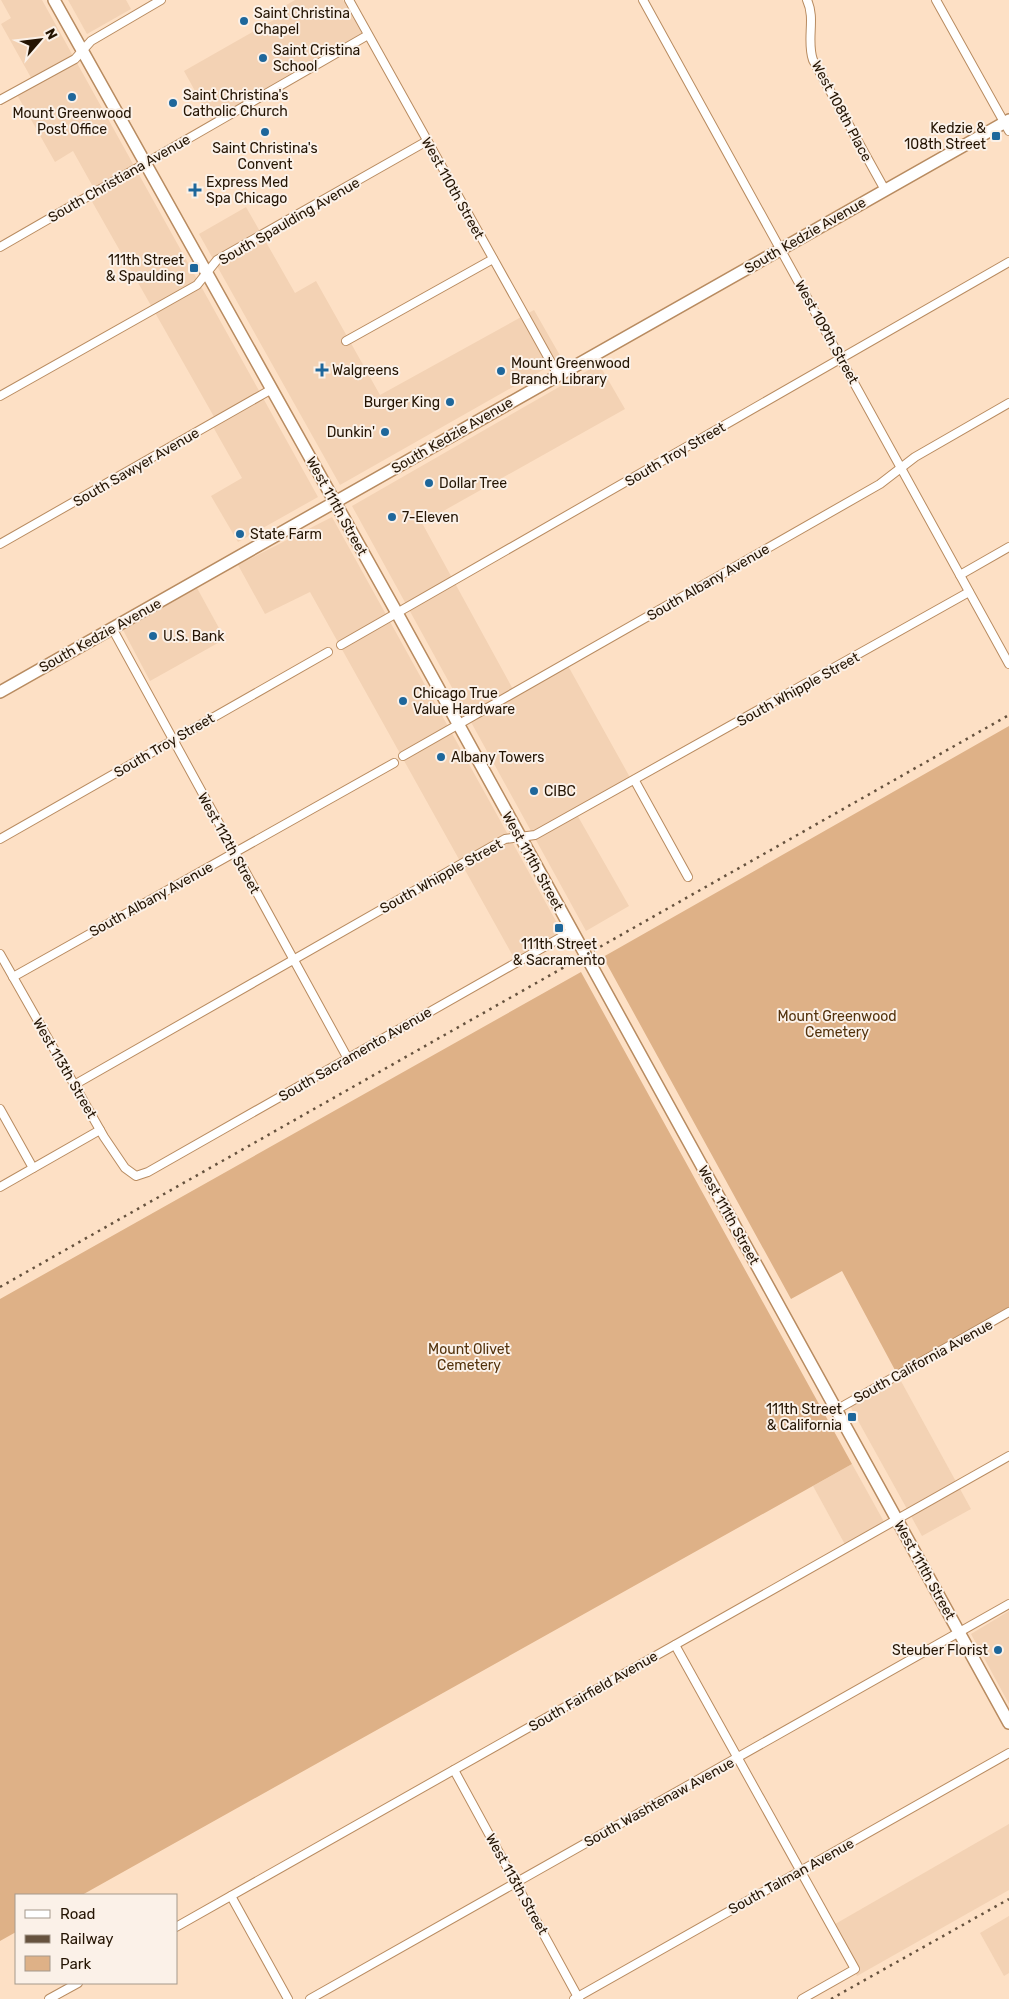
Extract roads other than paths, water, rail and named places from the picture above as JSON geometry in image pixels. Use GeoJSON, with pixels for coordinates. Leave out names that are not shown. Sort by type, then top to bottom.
{"type":"FeatureCollection","features":[{"type":"Feature","properties":{"kind":"main road","name":"West 111th Street"},"geometry":{"type":"LineString","coordinates":[[54,0],[397,613],[1009,1723]]}},
{"type":"Feature","properties":{"kind":"main road","name":"South Kedzie Avenue"},"geometry":{"type":"LineString","coordinates":[[0,692],[885,190],[1007,124]]}},
{"type":"Feature","properties":{"kind":"street"},"geometry":{"type":"LineString","coordinates":[[0,100],[75,59],[91,41],[161,0]]}},
{"type":"Feature","properties":{"kind":"street","name":"West 110th Street"},"geometry":{"type":"LineString","coordinates":[[349,0],[558,376]]}},
{"type":"Feature","properties":{"kind":"street","name":"West 109th Street"},"geometry":{"type":"LineString","coordinates":[[643,0],[1009,664]]}},
{"type":"Feature","properties":{"kind":"street","name":"West 108th Place"},"geometry":{"type":"LineString","coordinates":[[807,0],[812,14],[810,44],[813,60],[885,190]]}},
{"type":"Feature","properties":{"kind":"street"},"geometry":{"type":"LineString","coordinates":[[936,0],[1007,124]]}},
{"type":"Feature","properties":{"kind":"street","name":"South Christiana Avenue"},"geometry":{"type":"LineString","coordinates":[[0,247],[368,35]]}},
{"type":"Feature","properties":{"kind":"street","name":"South Spaulding Avenue"},"geometry":{"type":"LineString","coordinates":[[0,396],[197,285],[217,260],[427,141]]}},
{"type":"Feature","properties":{"kind":"street"},"geometry":{"type":"LineString","coordinates":[[346,341],[493,259]]}},
{"type":"Feature","properties":{"kind":"street","name":"South Troy Street"},"geometry":{"type":"LineString","coordinates":[[341,645],[1009,262]]}},
{"type":"Feature","properties":{"kind":"street","name":"South Sawyer Avenue"},"geometry":{"type":"LineString","coordinates":[[0,544],[272,389]]}},
{"type":"Feature","properties":{"kind":"street","name":"South Albany Avenue"},"geometry":{"type":"LineString","coordinates":[[403,756],[872,489],[914,457],[1009,403]]}},
{"type":"Feature","properties":{"kind":"street"},"geometry":{"type":"LineString","coordinates":[[960,575],[1009,547]]}},
{"type":"Feature","properties":{"kind":"street","name":"South Whipple Street"},"geometry":{"type":"LineString","coordinates":[[74,1085],[505,839],[535,835],[635,781],[969,592]]}},
{"type":"Feature","properties":{"kind":"street","name":"West 112th Street"},"geometry":{"type":"LineString","coordinates":[[112,628],[347,1057]]}},
{"type":"Feature","properties":{"kind":"street","name":"South Troy Street"},"geometry":{"type":"LineString","coordinates":[[0,838],[328,652]]}},
{"type":"Feature","properties":{"kind":"street","name":"South Albany Avenue"},"geometry":{"type":"LineString","coordinates":[[13,977],[394,763]]}},
{"type":"Feature","properties":{"kind":"street"},"geometry":{"type":"LineString","coordinates":[[635,781],[688,877]]}},
{"type":"Feature","properties":{"kind":"street","name":"South Sacramento Avenue"},"geometry":{"type":"LineString","coordinates":[[136,1176],[148,1172],[347,1057],[572,931]]}},
{"type":"Feature","properties":{"kind":"street","name":"West 113th Street"},"geometry":{"type":"LineString","coordinates":[[0,954],[100,1130],[118,1159],[136,1176]]}},
{"type":"Feature","properties":{"kind":"street"},"geometry":{"type":"LineString","coordinates":[[0,1109],[33,1168]]}},
{"type":"Feature","properties":{"kind":"street"},"geometry":{"type":"LineString","coordinates":[[0,1188],[100,1130]]}},
{"type":"Feature","properties":{"kind":"street","name":"South California Avenue"},"geometry":{"type":"LineString","coordinates":[[836,1410],[1009,1312]]}},
{"type":"Feature","properties":{"kind":"street","name":"South Fairfield Avenue"},"geometry":{"type":"LineString","coordinates":[[178,1926],[1009,1456]]}},
{"type":"Feature","properties":{"kind":"street","name":"South Washtenaw Avenue"},"geometry":{"type":"LineString","coordinates":[[310,1999],[1009,1604]]}},
{"type":"Feature","properties":{"kind":"street"},"geometry":{"type":"LineString","coordinates":[[675,1645],[855,1969],[802,1999]]}},
{"type":"Feature","properties":{"kind":"street","name":"South Talman Avenue"},"geometry":{"type":"LineString","coordinates":[[577,1998],[1009,1753]]}},
{"type":"Feature","properties":{"kind":"street","name":"West 113th Street"},"geometry":{"type":"LineString","coordinates":[[454,1770],[577,1998]]}},
{"type":"Feature","properties":{"kind":"street"},"geometry":{"type":"LineString","coordinates":[[231,1896],[288,1999]]}},
{"type":"Feature","properties":{"kind":"street"},"geometry":{"type":"LineString","coordinates":[[49,1999],[76,1984]]}},
{"type":"Feature","properties":{"kind":"railway"},"geometry":{"type":"LineString","coordinates":[[0,1287],[1009,715]]}},
{"type":"Feature","properties":{"kind":"railway"},"geometry":{"type":"LineString","coordinates":[[831,1999],[1009,1899]]}},
{"type":"Feature","properties":{"kind":"place","name":"Saint Christina Chapel"},"geometry":{"type":"Point","coordinates":[244,21]}},
{"type":"Feature","properties":{"kind":"place","name":"Saint Cristina School"},"geometry":{"type":"Point","coordinates":[263,58]}},
{"type":"Feature","properties":{"kind":"place","name":"Mount Greenwood Post Office"},"geometry":{"type":"Point","coordinates":[72,97]}},
{"type":"Feature","properties":{"kind":"place","name":"Saint Christina's Catholic Church"},"geometry":{"type":"Point","coordinates":[173,103]}},
{"type":"Feature","properties":{"kind":"place","name":"Saint Christina's Convent"},"geometry":{"type":"Point","coordinates":[265,132]}},
{"type":"Feature","properties":{"kind":"place","name":"Kedzie & 108th Street"},"geometry":{"type":"Point","coordinates":[996,136]}},
{"type":"Feature","properties":{"kind":"place","name":"Express Med Spa Chicago"},"geometry":{"type":"Point","coordinates":[195,190]}},
{"type":"Feature","properties":{"kind":"place","name":"111th Street & Spaulding"},"geometry":{"type":"Point","coordinates":[194,268]}},
{"type":"Feature","properties":{"kind":"place","name":"Walgreens"},"geometry":{"type":"Point","coordinates":[322,370]}},
{"type":"Feature","properties":{"kind":"place","name":"Mount Greenwood Branch Library"},"geometry":{"type":"Point","coordinates":[501,371]}},
{"type":"Feature","properties":{"kind":"place","name":"Burger King"},"geometry":{"type":"Point","coordinates":[450,402]}},
{"type":"Feature","properties":{"kind":"place","name":"Dunkin'"},"geometry":{"type":"Point","coordinates":[385,432]}},
{"type":"Feature","properties":{"kind":"place","name":"Dollar Tree"},"geometry":{"type":"Point","coordinates":[429,483]}},
{"type":"Feature","properties":{"kind":"place","name":"7-Eleven"},"geometry":{"type":"Point","coordinates":[392,517]}},
{"type":"Feature","properties":{"kind":"place","name":"State Farm"},"geometry":{"type":"Point","coordinates":[240,534]}},
{"type":"Feature","properties":{"kind":"place","name":"U.S. Bank"},"geometry":{"type":"Point","coordinates":[153,636]}},
{"type":"Feature","properties":{"kind":"place","name":"Chicago True Value Hardware"},"geometry":{"type":"Point","coordinates":[403,701]}},
{"type":"Feature","properties":{"kind":"place","name":"Albany Towers"},"geometry":{"type":"Point","coordinates":[441,757]}},
{"type":"Feature","properties":{"kind":"place","name":"CIBC"},"geometry":{"type":"Point","coordinates":[534,791]}},
{"type":"Feature","properties":{"kind":"place","name":"111th Street & Sacramento"},"geometry":{"type":"Point","coordinates":[559,928]}},
{"type":"Feature","properties":{"kind":"place","name":"111th Street & California"},"geometry":{"type":"Point","coordinates":[852,1417]}},
{"type":"Feature","properties":{"kind":"place","name":"Steuber Florist"},"geometry":{"type":"Point","coordinates":[998,1650]}},
{"type":"Feature","properties":{"kind":"park label","name":"Mount Greenwood Cemetery"},"geometry":{"type":"Point","coordinates":[837,1024]}},
{"type":"Feature","properties":{"kind":"park label","name":"Mount Olivet Cemetery"},"geometry":{"type":"Point","coordinates":[469,1358]}}]}
